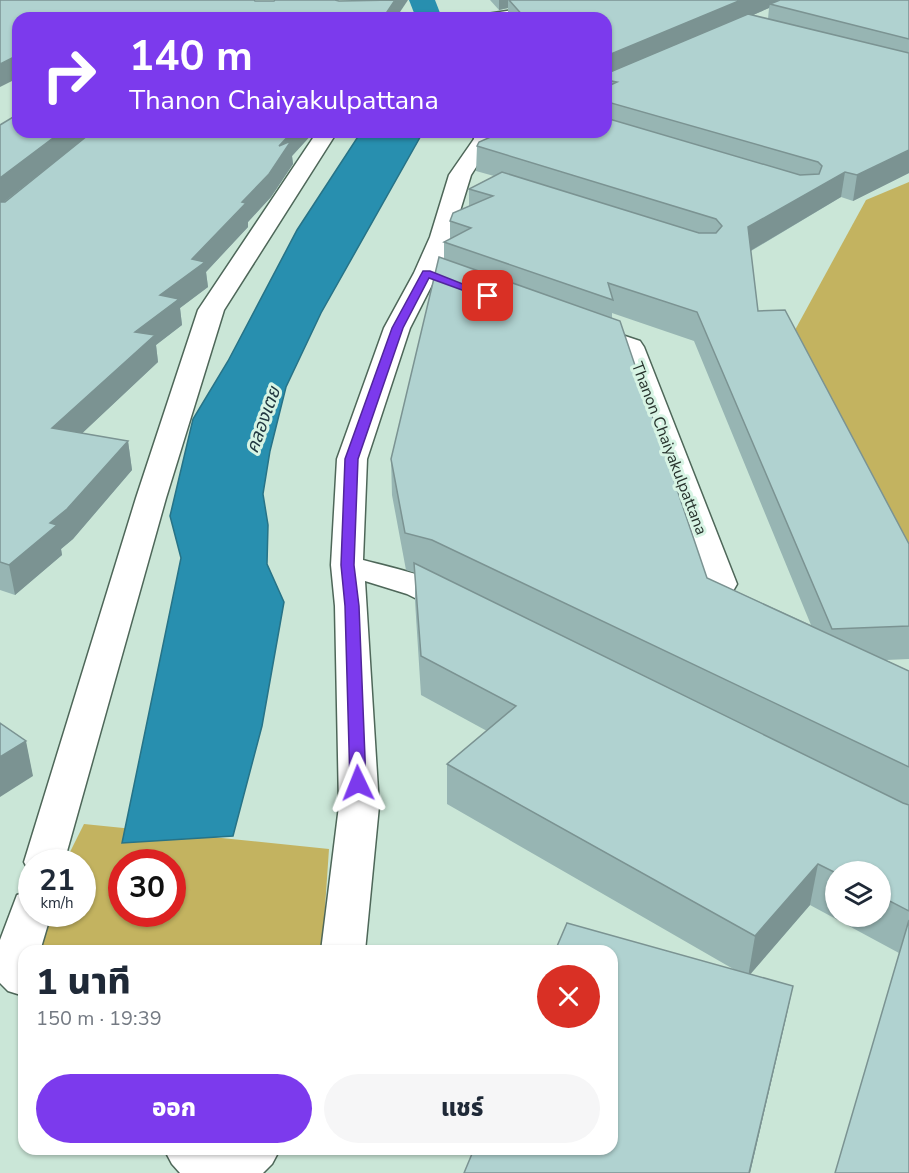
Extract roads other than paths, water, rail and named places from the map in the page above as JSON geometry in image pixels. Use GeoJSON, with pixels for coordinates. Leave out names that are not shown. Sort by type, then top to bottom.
{"type":"FeatureCollection","features":[{"type":"Feature","properties":{"kind":"street"},"geometry":{"type":"LineString","coordinates":[[525,12],[558,0]]}},
{"type":"Feature","properties":{"kind":"street"},"geometry":{"type":"LineString","coordinates":[[48,849],[151,498],[211,310],[323,138]]}},
{"type":"Feature","properties":{"kind":"street"},"geometry":{"type":"LineString","coordinates":[[344,945],[359,806],[352,606],[347,565],[351,459],[398,328],[437,277],[471,179],[488,138]]}},
{"type":"Feature","properties":{"kind":"street","name":"Thanon Chaiyakulpattana"},"geometry":{"type":"LineString","coordinates":[[567,324],[631,347],[721,584]]}},
{"type":"Feature","properties":{"kind":"street"},"geometry":{"type":"LineString","coordinates":[[347,565],[419,587],[483,619]]}},
{"type":"Feature","properties":{"kind":"street"},"geometry":{"type":"LineString","coordinates":[[19,945],[25,927]]}},
{"type":"Feature","properties":{"kind":"street"},"geometry":{"type":"LineString","coordinates":[[12,968],[18,949]]}},
{"type":"Feature","properties":{"kind":"street"},"geometry":{"type":"LineString","coordinates":[[195,1155],[212,1173]]}},
{"type":"Feature","properties":{"kind":"street"},"geometry":{"type":"LineString","coordinates":[[230,1173],[249,1155]]}},
{"type":"Feature","properties":{"kind":"water"},"geometry":{"type":"Polygon","coordinates":[[[357,138],[420,138],[321,313],[286,387],[270,451],[263,494],[268,525],[267,564],[284,602],[262,726],[233,836],[122,843],[181,558],[170,516],[193,419],[228,361],[297,230],[357,138]]]}},
{"type":"Feature","properties":{"kind":"waterway","name":"คลองเตย"},"geometry":{"type":"LineString","coordinates":[[422,0],[427,12]]}}]}
